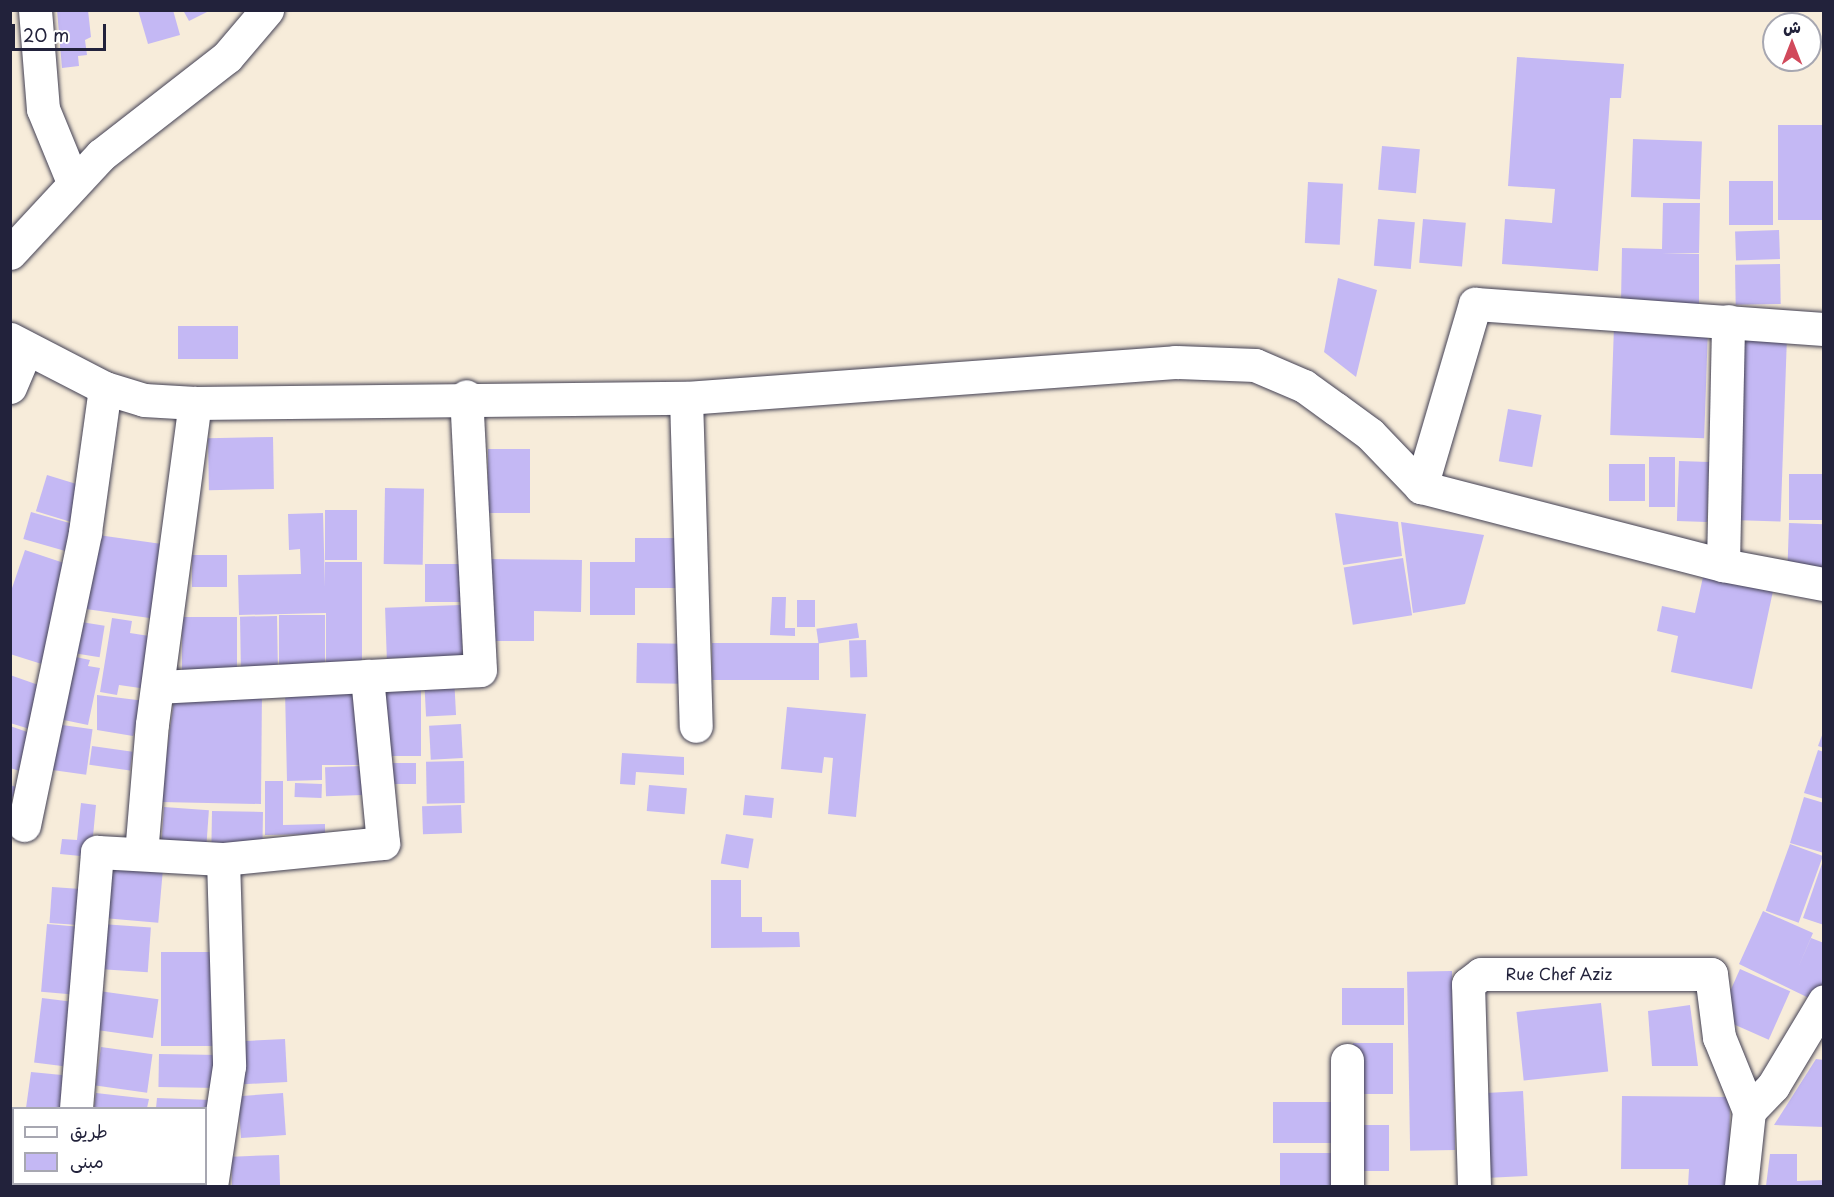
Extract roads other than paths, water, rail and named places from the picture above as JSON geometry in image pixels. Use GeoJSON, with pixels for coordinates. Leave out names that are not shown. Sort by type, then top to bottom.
{"type":"FeatureCollection","features":[{"type":"Feature","properties":{"kind":"street"},"geometry":{"type":"LineString","coordinates":[[35,10],[43,109],[73,182]]}},
{"type":"Feature","properties":{"kind":"street"},"geometry":{"type":"LineString","coordinates":[[10,252],[73,182],[228,57],[267,10]]}},
{"type":"Feature","properties":{"kind":"street"},"geometry":{"type":"LineString","coordinates":[[1421,487],[1475,304],[1824,329]]}},
{"type":"Feature","properties":{"kind":"street"},"geometry":{"type":"LineString","coordinates":[[1723,565],[1728,321]]}},
{"type":"Feature","properties":{"kind":"street"},"geometry":{"type":"LineString","coordinates":[[10,387],[18,345],[105,388],[144,400],[195,403],[466,396],[686,398],[1175,362],[1255,365],[1304,386],[1336,409],[1370,434],[1421,487],[1723,565],[1824,584]]}},
{"type":"Feature","properties":{"kind":"street"},"geometry":{"type":"LineString","coordinates":[[24,825],[85,532],[105,388]]}},
{"type":"Feature","properties":{"kind":"street"},"geometry":{"type":"LineString","coordinates":[[158,687],[480,670],[466,396]]}},
{"type":"Feature","properties":{"kind":"street"},"geometry":{"type":"LineString","coordinates":[[686,398],[696,726]]}},
{"type":"Feature","properties":{"kind":"street"},"geometry":{"type":"LineString","coordinates":[[141,854],[158,687],[195,403]]}},
{"type":"Feature","properties":{"kind":"street"},"geometry":{"type":"LineString","coordinates":[[75,1107],[97,852],[224,859],[383,843],[367,676]]}},
{"type":"Feature","properties":{"kind":"street"},"geometry":{"type":"LineString","coordinates":[[211,1186],[229,1066],[224,859]]}},
{"type":"Feature","properties":{"kind":"street","name":"Rue Chef Aziz"},"geometry":{"type":"LineString","coordinates":[[1474,1186],[1468,984],[1481,974],[1711,974],[1719,1037],[1749,1111],[1741,1186]]}},
{"type":"Feature","properties":{"kind":"street"},"geometry":{"type":"LineString","coordinates":[[1749,1111],[1773,1086],[1824,1001]]}},
{"type":"Feature","properties":{"kind":"street"},"geometry":{"type":"LineString","coordinates":[[1347,1060],[1347,1186]]}}]}
